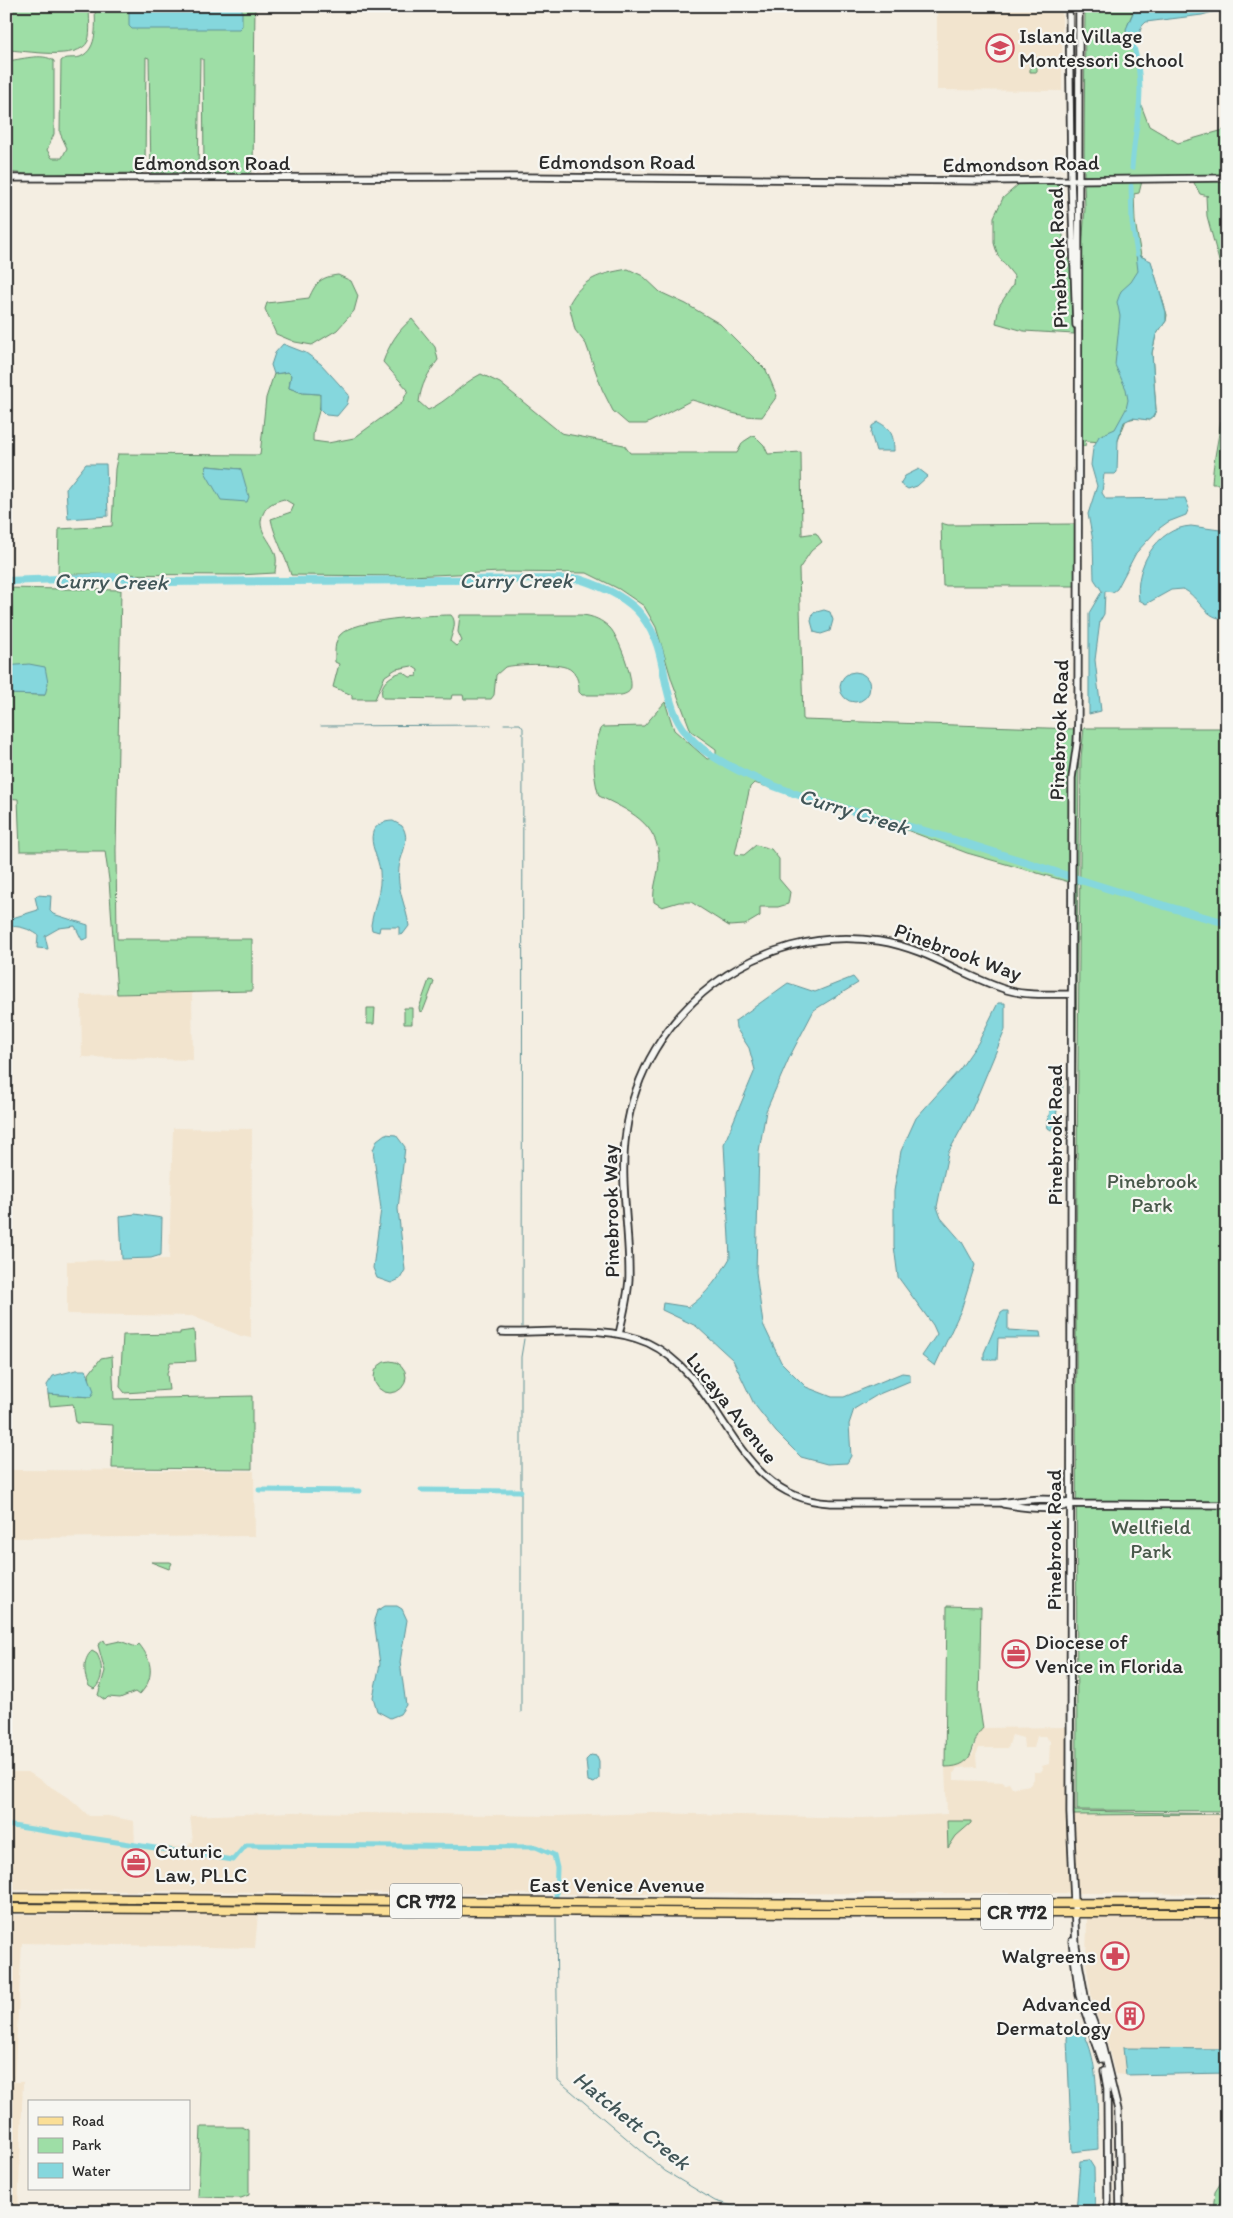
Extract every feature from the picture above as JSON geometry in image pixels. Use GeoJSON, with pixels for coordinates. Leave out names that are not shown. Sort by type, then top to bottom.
{"type":"FeatureCollection","features":[{"type":"Feature","properties":{"kind":"main road","name":"East Venice Avenue"},"geometry":{"type":"LineString","coordinates":[[6,1898],[847,1904],[1209,1903],[1227,1905]]}},
{"type":"Feature","properties":{"kind":"main road"},"geometry":{"type":"LineString","coordinates":[[1166,1912],[1202,1907],[1209,1903]]}},
{"type":"Feature","properties":{"kind":"main road"},"geometry":{"type":"LineString","coordinates":[[1204,1913],[1214,1907],[1227,1905]]}},
{"type":"Feature","properties":{"kind":"main road","name":"East Venice Avenue"},"geometry":{"type":"LineString","coordinates":[[6,1908],[792,1913],[1227,1913]]}},
{"type":"Feature","properties":{"kind":"street","name":"Pinebrook Road"},"geometry":{"type":"LineString","coordinates":[[1069,6],[1070,179],[1075,317],[1079,359]]}},
{"type":"Feature","properties":{"kind":"street","name":"Pinebrook Road"},"geometry":{"type":"LineString","coordinates":[[1079,6],[1078,743],[1072,773],[1070,1814],[1074,1903],[1072,1922],[1079,1995],[1097,2044],[1106,2078],[1108,2212]]}},
{"type":"Feature","properties":{"kind":"street","name":"Edmondson Road"},"geometry":{"type":"LineString","coordinates":[[6,178],[1227,178]]}},
{"type":"Feature","properties":{"kind":"street","name":"Pinebrook Way"},"geometry":{"type":"LineString","coordinates":[[619,1334],[629,1282],[624,1208],[624,1152],[632,1103],[648,1061],[667,1030],[691,1003],[719,979],[747,962],[785,948],[820,940],[864,939],[915,949],[1008,990],[1072,994]]}},
{"type":"Feature","properties":{"kind":"street","name":"Lucaya Avenue"},"geometry":{"type":"LineString","coordinates":[[501,1332],[619,1334],[650,1344],[681,1366],[699,1386],[757,1470],[770,1482],[805,1500],[830,1503],[999,1504],[1045,1507],[1062,1507],[1070,1504],[1227,1505]]}},
{"type":"Feature","properties":{"kind":"street","name":"Pinebrook Road"},"geometry":{"type":"LineString","coordinates":[[1076,1966],[1086,2002],[1102,2045],[1117,2106],[1120,2212]]}},
{"type":"Feature","properties":{"kind":"shaded area","name":"Island Village Montessori School"},"geometry":{"type":"Polygon","coordinates":[[[937,6],[1062,6],[1062,91],[937,90],[937,6]]]}},
{"type":"Feature","properties":{"kind":"shaded area"},"geometry":{"type":"Polygon","coordinates":[[[192,992],[193,1060],[82,1057],[81,995],[192,992]]]}},
{"type":"Feature","properties":{"kind":"shaded area"},"geometry":{"type":"Polygon","coordinates":[[[173,1128],[252,1129],[251,1338],[241,1336],[192,1316],[67,1314],[67,1261],[169,1259],[173,1128]]]}},
{"type":"Feature","properties":{"kind":"shaded area"},"geometry":{"type":"Polygon","coordinates":[[[6,1470],[254,1471],[255,1536],[6,1538],[6,1470]]]}},
{"type":"Feature","properties":{"kind":"shaded area"},"geometry":{"type":"Polygon","coordinates":[[[1067,1727],[1067,1814],[1071,1893],[558,1894],[6,1890],[6,1772],[28,1772],[73,1801],[89,1816],[108,1816],[134,1821],[135,1846],[188,1847],[190,1842],[193,1842],[190,1816],[293,1812],[558,1816],[652,1813],[863,1818],[947,1814],[945,1767],[952,1767],[973,1754],[978,1733],[983,1728],[1067,1727]],[[1012,1735],[1008,1748],[979,1748],[976,1755],[977,1767],[957,1768],[954,1773],[954,1780],[1004,1782],[1005,1784],[1009,1783],[1012,1788],[1030,1785],[1034,1779],[1034,1772],[1040,1772],[1043,1769],[1042,1766],[1049,1764],[1050,1741],[1045,1736],[1037,1736],[1034,1748],[1024,1748],[1023,1738],[1012,1735]],[[947,1821],[948,1847],[956,1836],[971,1823],[947,1821]]]}},
{"type":"Feature","properties":{"kind":"shaded area"},"geometry":{"type":"Polygon","coordinates":[[[1072,1813],[1074,1815],[1227,1814],[1227,1894],[1076,1893],[1072,1813]]]}},
{"type":"Feature","properties":{"kind":"shaded area"},"geometry":{"type":"Polygon","coordinates":[[[258,1913],[255,1948],[22,1943],[14,2082],[23,2082],[18,2212],[6,2212],[6,1915],[258,1913]]]}},
{"type":"Feature","properties":{"kind":"shaded area"},"geometry":{"type":"Polygon","coordinates":[[[1087,1917],[1227,1919],[1227,2049],[1124,2048],[1126,2075],[1115,2074],[1105,2034],[1093,2006],[1086,1962],[1087,1917]]]}},
{"type":"Feature","properties":{"kind":"green space"},"geometry":{"type":"Polygon","coordinates":[[[6,6],[89,6],[90,29],[88,41],[83,47],[63,53],[6,50],[6,6]]]}},
{"type":"Feature","properties":{"kind":"green space"},"geometry":{"type":"Polygon","coordinates":[[[95,6],[255,6],[253,168],[250,174],[207,173],[204,169],[203,59],[200,59],[198,172],[151,173],[149,58],[146,57],[145,168],[142,173],[28,174],[6,172],[6,61],[44,57],[54,61],[54,134],[47,150],[52,158],[62,158],[67,148],[60,133],[61,61],[67,58],[80,57],[90,48],[95,35],[95,6]]]}},
{"type":"Feature","properties":{"kind":"green space"},"geometry":{"type":"Polygon","coordinates":[[[1085,6],[1136,6],[1126,34],[1129,44],[1134,47],[1141,76],[1141,105],[1149,126],[1178,143],[1227,129],[1227,176],[1084,176],[1085,6]]]}},
{"type":"Feature","properties":{"kind":"green space"},"geometry":{"type":"Polygon","coordinates":[[[1030,58],[1037,58],[1037,72],[1030,72],[1030,58]]]}},
{"type":"Feature","properties":{"kind":"green space"},"geometry":{"type":"Polygon","coordinates":[[[1142,181],[1139,193],[1134,194],[1135,221],[1141,256],[1151,262],[1167,315],[1166,321],[1156,335],[1152,353],[1156,410],[1153,417],[1149,420],[1136,418],[1126,420],[1117,443],[1087,441],[1086,439],[1085,446],[1081,446],[1084,182],[1142,181]]]}},
{"type":"Feature","properties":{"kind":"green space"},"geometry":{"type":"Polygon","coordinates":[[[1193,181],[1227,181],[1227,291],[1207,216],[1206,196],[1208,196],[1200,194],[1193,181]]]}},
{"type":"Feature","properties":{"kind":"green space"},"geometry":{"type":"Polygon","coordinates":[[[1019,184],[1062,184],[1063,237],[1071,270],[1074,334],[1024,331],[996,323],[999,306],[1013,285],[1014,276],[998,256],[994,243],[994,217],[1003,198],[1019,184]]]}},
{"type":"Feature","properties":{"kind":"green space"},"geometry":{"type":"Polygon","coordinates":[[[628,269],[643,276],[660,292],[686,304],[720,324],[766,370],[777,396],[762,417],[742,415],[692,400],[646,424],[628,424],[613,411],[602,389],[586,344],[575,330],[569,304],[574,295],[586,283],[600,275],[628,269]]]}},
{"type":"Feature","properties":{"kind":"green space"},"geometry":{"type":"Polygon","coordinates":[[[338,275],[351,281],[358,296],[354,311],[337,330],[312,345],[295,342],[276,334],[265,309],[267,303],[309,298],[320,281],[327,277],[338,275]]]}},
{"type":"Feature","properties":{"kind":"green space"},"geometry":{"type":"Polygon","coordinates":[[[412,319],[435,347],[438,360],[421,390],[419,402],[428,410],[481,374],[500,383],[561,433],[624,445],[630,453],[737,453],[743,442],[754,435],[764,445],[768,454],[801,452],[802,535],[816,533],[822,542],[811,551],[799,569],[803,720],[1076,729],[1070,773],[1069,882],[967,853],[875,818],[754,783],[750,787],[735,854],[744,855],[756,845],[771,849],[779,859],[779,879],[790,892],[788,904],[778,907],[760,907],[760,916],[745,925],[729,926],[691,902],[679,902],[662,907],[654,902],[659,860],[658,847],[654,836],[640,819],[599,796],[594,761],[596,743],[602,727],[644,726],[665,702],[674,730],[707,759],[716,758],[716,749],[691,731],[672,681],[656,627],[644,606],[619,589],[587,573],[502,572],[409,576],[291,575],[271,519],[291,512],[294,505],[284,499],[274,502],[269,506],[261,520],[263,531],[276,557],[275,573],[239,575],[58,574],[59,529],[112,526],[115,469],[118,454],[260,455],[266,398],[274,374],[288,372],[291,375],[289,388],[303,393],[320,394],[321,400],[313,441],[328,443],[354,438],[402,403],[408,390],[383,362],[394,338],[412,319]],[[207,466],[205,472],[241,469],[207,466]]]}},
{"type":"Feature","properties":{"kind":"green space"},"geometry":{"type":"Polygon","coordinates":[[[1227,343],[1227,484],[1212,484],[1223,402],[1227,343]]]}},
{"type":"Feature","properties":{"kind":"green space"},"geometry":{"type":"Polygon","coordinates":[[[941,523],[948,525],[1076,524],[1076,586],[943,586],[941,523]]]}},
{"type":"Feature","properties":{"kind":"green space"},"geometry":{"type":"Polygon","coordinates":[[[6,588],[121,590],[116,850],[117,939],[252,939],[252,991],[117,994],[109,880],[105,851],[20,851],[18,799],[6,798],[6,694],[45,695],[10,667],[6,666],[6,588]]]}},
{"type":"Feature","properties":{"kind":"green space"},"geometry":{"type":"Polygon","coordinates":[[[451,615],[454,624],[450,641],[456,646],[462,641],[458,632],[460,615],[590,616],[610,628],[617,639],[631,680],[630,690],[621,695],[582,695],[579,692],[577,677],[571,670],[566,667],[540,664],[505,667],[496,675],[494,695],[491,699],[464,699],[463,695],[452,695],[451,699],[383,698],[382,689],[386,681],[394,675],[403,672],[410,677],[417,676],[418,670],[412,666],[396,669],[385,676],[375,699],[352,699],[352,695],[333,687],[339,664],[335,662],[336,644],[340,635],[348,630],[360,625],[392,619],[451,615]]]}},
{"type":"Feature","properties":{"kind":"green space"},"geometry":{"type":"Polygon","coordinates":[[[1084,728],[1227,728],[1227,1811],[1077,1810],[1076,1268],[1081,758],[1084,728]]]}},
{"type":"Feature","properties":{"kind":"green space"},"geometry":{"type":"Polygon","coordinates":[[[1081,729],[1079,758],[1074,1247],[1076,884],[1074,883],[1074,773],[1081,729]]]}},
{"type":"Feature","properties":{"kind":"green space"},"geometry":{"type":"Polygon","coordinates":[[[429,980],[434,981],[433,985],[423,1011],[420,1012],[419,1008],[429,980]]]}},
{"type":"Feature","properties":{"kind":"green space"},"geometry":{"type":"Polygon","coordinates":[[[367,1008],[375,1008],[374,1024],[367,1024],[367,1008]]]}},
{"type":"Feature","properties":{"kind":"green space"},"geometry":{"type":"Polygon","coordinates":[[[404,1008],[412,1008],[412,1024],[404,1024],[404,1008]]]}},
{"type":"Feature","properties":{"kind":"green space"},"geometry":{"type":"Polygon","coordinates":[[[194,1330],[196,1361],[170,1362],[167,1374],[169,1390],[125,1393],[120,1387],[123,1335],[180,1334],[180,1332],[194,1330]]]}},
{"type":"Feature","properties":{"kind":"green space"},"geometry":{"type":"Polygon","coordinates":[[[112,1356],[114,1399],[252,1396],[252,1469],[112,1468],[113,1425],[76,1423],[73,1404],[50,1406],[48,1394],[91,1397],[89,1374],[101,1358],[112,1356]]]}},
{"type":"Feature","properties":{"kind":"green space"},"geometry":{"type":"Polygon","coordinates":[[[390,1361],[396,1362],[401,1366],[405,1371],[405,1383],[401,1388],[396,1392],[390,1393],[384,1392],[379,1388],[375,1383],[374,1377],[375,1371],[379,1366],[384,1362],[390,1361]]]}},
{"type":"Feature","properties":{"kind":"green space"},"geometry":{"type":"Polygon","coordinates":[[[1074,1523],[1075,1811],[1227,1814],[1074,1815],[1072,1813],[1074,1523]]]}},
{"type":"Feature","properties":{"kind":"green space"},"geometry":{"type":"Polygon","coordinates":[[[151,1562],[170,1562],[172,1563],[169,1569],[151,1562]]]}},
{"type":"Feature","properties":{"kind":"green space"},"geometry":{"type":"Polygon","coordinates":[[[947,1606],[981,1607],[979,1703],[983,1728],[978,1734],[968,1759],[956,1766],[945,1767],[947,1606]]]}},
{"type":"Feature","properties":{"kind":"green space"},"geometry":{"type":"Polygon","coordinates":[[[104,1640],[106,1644],[120,1641],[136,1647],[139,1644],[144,1650],[149,1663],[150,1676],[148,1683],[139,1695],[135,1692],[120,1698],[108,1697],[105,1700],[98,1695],[105,1671],[98,1645],[104,1640]]]}},
{"type":"Feature","properties":{"kind":"green space"},"geometry":{"type":"Polygon","coordinates":[[[92,1651],[97,1654],[102,1672],[100,1681],[94,1689],[89,1686],[85,1673],[85,1663],[92,1651]]]}},
{"type":"Feature","properties":{"kind":"green space"},"geometry":{"type":"Polygon","coordinates":[[[947,1821],[971,1821],[956,1836],[948,1848],[947,1821]]]}},
{"type":"Feature","properties":{"kind":"green space"},"geometry":{"type":"Polygon","coordinates":[[[201,2127],[242,2127],[249,2130],[249,2195],[241,2198],[198,2197],[201,2127]]]}},
{"type":"Feature","properties":{"kind":"green space"},"geometry":{"type":"Polygon","coordinates":[[[1227,2173],[1227,2212],[1213,2212],[1215,2192],[1227,2173]]]}},
{"type":"Feature","properties":{"kind":"water"},"geometry":{"type":"Polygon","coordinates":[[[129,6],[242,6],[242,26],[239,29],[132,29],[129,26],[129,6]]]}},
{"type":"Feature","properties":{"kind":"water"},"geometry":{"type":"Polygon","coordinates":[[[1136,6],[1227,6],[1227,8],[1202,15],[1146,22],[1142,26],[1134,47],[1128,43],[1126,29],[1136,6]]]}},
{"type":"Feature","properties":{"kind":"water"},"geometry":{"type":"Polygon","coordinates":[[[1136,254],[1151,261],[1166,312],[1166,321],[1156,335],[1152,353],[1156,410],[1153,417],[1149,420],[1132,418],[1124,422],[1118,440],[1117,472],[1115,474],[1104,474],[1102,493],[1106,499],[1185,498],[1189,508],[1186,515],[1168,522],[1157,530],[1136,553],[1117,589],[1113,592],[1105,591],[1104,614],[1100,621],[1095,660],[1101,711],[1089,714],[1089,613],[1102,591],[1094,579],[1093,541],[1088,514],[1097,486],[1091,465],[1093,448],[1099,436],[1115,429],[1126,409],[1128,400],[1126,389],[1115,365],[1120,316],[1117,302],[1121,291],[1131,282],[1138,271],[1136,254]]]}},
{"type":"Feature","properties":{"kind":"water"},"geometry":{"type":"Polygon","coordinates":[[[283,344],[306,353],[321,364],[349,395],[347,404],[337,416],[326,415],[320,409],[320,394],[303,393],[289,388],[291,375],[288,372],[274,374],[271,365],[275,353],[283,344]]]}},
{"type":"Feature","properties":{"kind":"water"},"geometry":{"type":"Polygon","coordinates":[[[878,422],[891,434],[894,451],[876,451],[871,434],[872,426],[878,422]]]}},
{"type":"Feature","properties":{"kind":"water"},"geometry":{"type":"Polygon","coordinates":[[[86,464],[106,464],[108,516],[68,519],[66,489],[86,464]]]}},
{"type":"Feature","properties":{"kind":"water"},"geometry":{"type":"Polygon","coordinates":[[[207,466],[241,469],[249,497],[247,502],[221,500],[205,472],[207,466]]]}},
{"type":"Feature","properties":{"kind":"water"},"geometry":{"type":"Polygon","coordinates":[[[919,469],[928,476],[917,486],[908,489],[900,484],[905,476],[919,469]]]}},
{"type":"Feature","properties":{"kind":"water"},"geometry":{"type":"Polygon","coordinates":[[[1191,526],[1227,531],[1227,618],[1214,616],[1189,592],[1183,589],[1171,590],[1146,604],[1139,600],[1140,575],[1150,552],[1167,534],[1179,528],[1191,526]]]}},
{"type":"Feature","properties":{"kind":"water"},"geometry":{"type":"Polygon","coordinates":[[[824,610],[830,612],[833,620],[830,631],[821,634],[814,632],[811,621],[813,613],[824,610]]]}},
{"type":"Feature","properties":{"kind":"water"},"geometry":{"type":"Polygon","coordinates":[[[29,664],[45,667],[48,683],[45,695],[6,694],[6,666],[29,664]]]}},
{"type":"Feature","properties":{"kind":"water"},"geometry":{"type":"Polygon","coordinates":[[[855,672],[866,676],[870,687],[866,698],[855,702],[844,698],[840,687],[844,676],[855,672]]]}},
{"type":"Feature","properties":{"kind":"water"},"geometry":{"type":"Polygon","coordinates":[[[393,821],[402,826],[406,836],[398,876],[409,926],[403,934],[399,935],[399,927],[380,927],[379,932],[372,930],[371,925],[380,878],[379,866],[372,841],[373,832],[381,824],[393,821]]]}},
{"type":"Feature","properties":{"kind":"water"},"geometry":{"type":"Polygon","coordinates":[[[37,895],[51,896],[50,911],[53,914],[88,925],[88,938],[82,940],[75,926],[59,928],[45,936],[48,949],[37,948],[38,935],[24,928],[7,927],[9,919],[38,910],[35,897],[37,895]]]}},
{"type":"Feature","properties":{"kind":"water"},"geometry":{"type":"Polygon","coordinates":[[[853,977],[858,983],[814,1010],[790,1056],[766,1111],[759,1151],[756,1272],[763,1324],[781,1362],[806,1387],[832,1397],[844,1397],[902,1373],[910,1374],[910,1381],[879,1394],[854,1409],[849,1424],[851,1456],[847,1463],[827,1464],[801,1457],[776,1432],[754,1404],[733,1360],[696,1326],[662,1310],[663,1303],[689,1307],[712,1285],[730,1258],[724,1144],[755,1070],[749,1048],[736,1028],[735,1021],[788,983],[815,992],[853,977]]]}},
{"type":"Feature","properties":{"kind":"water"},"geometry":{"type":"Polygon","coordinates":[[[998,1003],[1005,1003],[1005,1030],[972,1109],[948,1153],[937,1207],[941,1218],[962,1242],[975,1265],[961,1310],[935,1366],[922,1356],[937,1334],[933,1325],[898,1277],[894,1246],[894,1191],[901,1151],[916,1118],[960,1069],[978,1043],[998,1003]]]}},
{"type":"Feature","properties":{"kind":"water"},"geometry":{"type":"Polygon","coordinates":[[[1063,1085],[1062,1091],[1056,1095],[1058,1101],[1055,1128],[1051,1130],[1047,1124],[1055,1089],[1063,1085]]]}},
{"type":"Feature","properties":{"kind":"water"},"geometry":{"type":"Polygon","coordinates":[[[385,1134],[396,1135],[405,1147],[398,1209],[405,1270],[400,1279],[391,1283],[377,1278],[373,1268],[381,1209],[373,1150],[377,1140],[385,1134]]]}},
{"type":"Feature","properties":{"kind":"water"},"geometry":{"type":"Polygon","coordinates":[[[135,1214],[162,1218],[161,1255],[151,1258],[122,1259],[120,1216],[135,1214]]]}},
{"type":"Feature","properties":{"kind":"water"},"geometry":{"type":"Polygon","coordinates":[[[1008,1311],[1008,1330],[1040,1332],[1041,1338],[998,1338],[997,1360],[984,1360],[984,1353],[1001,1313],[1008,1311]]]}},
{"type":"Feature","properties":{"kind":"water"},"geometry":{"type":"Polygon","coordinates":[[[76,1370],[86,1370],[94,1391],[91,1397],[48,1394],[47,1385],[53,1376],[76,1370]]]}},
{"type":"Feature","properties":{"kind":"water"},"geometry":{"type":"Polygon","coordinates":[[[385,1606],[397,1606],[402,1609],[407,1620],[400,1662],[406,1705],[400,1714],[390,1718],[377,1711],[373,1697],[380,1664],[374,1620],[377,1611],[385,1606]]]}},
{"type":"Feature","properties":{"kind":"water"},"geometry":{"type":"Polygon","coordinates":[[[591,1755],[597,1756],[599,1761],[599,1779],[594,1783],[588,1781],[586,1760],[591,1755]]]}},
{"type":"Feature","properties":{"kind":"water"},"geometry":{"type":"Polygon","coordinates":[[[1077,2025],[1085,2036],[1094,2066],[1098,2149],[1072,2152],[1067,2039],[1069,2027],[1077,2025]]]}},
{"type":"Feature","properties":{"kind":"water"},"geometry":{"type":"Polygon","coordinates":[[[1123,2048],[1227,2049],[1227,2073],[1126,2075],[1123,2048]]]}},
{"type":"Feature","properties":{"kind":"water"},"geometry":{"type":"Polygon","coordinates":[[[1089,2160],[1094,2168],[1095,2212],[1076,2212],[1080,2161],[1089,2160]]]}},
{"type":"Feature","properties":{"kind":"waterway"},"geometry":{"type":"LineString","coordinates":[[1132,168],[1140,94],[1138,64],[1134,47]]}},
{"type":"Feature","properties":{"kind":"waterway"},"geometry":{"type":"LineString","coordinates":[[1131,186],[1132,223],[1137,254]]}},
{"type":"Feature","properties":{"kind":"waterway","name":"Curry Creek"},"geometry":{"type":"LineString","coordinates":[[6,581],[115,577],[159,582],[579,579],[622,598],[642,616],[653,633],[671,705],[679,722],[692,739],[711,755],[735,769],[790,792],[820,802],[935,834],[1153,903],[1227,923]]}},
{"type":"Feature","properties":{"kind":"waterway"},"geometry":{"type":"LineString","coordinates":[[504,724],[520,724],[523,728],[522,1327]]}},
{"type":"Feature","properties":{"kind":"waterway"},"geometry":{"type":"LineString","coordinates":[[321,726],[491,725]]}},
{"type":"Feature","properties":{"kind":"waterway"},"geometry":{"type":"LineString","coordinates":[[521,1712],[521,1357],[524,1339]]}},
{"type":"Feature","properties":{"kind":"waterway"},"geometry":{"type":"LineString","coordinates":[[259,1490],[360,1491]]}},
{"type":"Feature","properties":{"kind":"waterway"},"geometry":{"type":"LineString","coordinates":[[421,1490],[521,1491]]}},
{"type":"Feature","properties":{"kind":"waterway"},"geometry":{"type":"LineString","coordinates":[[6,1825],[233,1860],[246,1845],[536,1847],[554,1855],[557,1868],[556,1897]]}},
{"type":"Feature","properties":{"kind":"waterway","name":"Hatchett Creek"},"geometry":{"type":"LineString","coordinates":[[556,1918],[558,2080],[665,2171],[715,2201],[753,2212]]}},
{"type":"Feature","properties":{"kind":"place","name":"Island Village Montessori School"},"geometry":{"type":"Point","coordinates":[1000,48]}},
{"type":"Feature","properties":{"kind":"place","name":"Diocese of Venice in Florida"},"geometry":{"type":"Point","coordinates":[1016,1654]}},
{"type":"Feature","properties":{"kind":"place","name":"Cuturic Law, PLLC"},"geometry":{"type":"Point","coordinates":[136,1863]}},
{"type":"Feature","properties":{"kind":"place","name":"Walgreens"},"geometry":{"type":"Point","coordinates":[1115,1956]}},
{"type":"Feature","properties":{"kind":"place","name":"Advanced Dermatology"},"geometry":{"type":"Point","coordinates":[1130,2016]}},
{"type":"Feature","properties":{"kind":"park label","name":"Pinebrook Park"},"geometry":{"type":"Point","coordinates":[1152,1193]}},
{"type":"Feature","properties":{"kind":"park label","name":"Wellfield Park"},"geometry":{"type":"Point","coordinates":[1151,1539]}}]}
